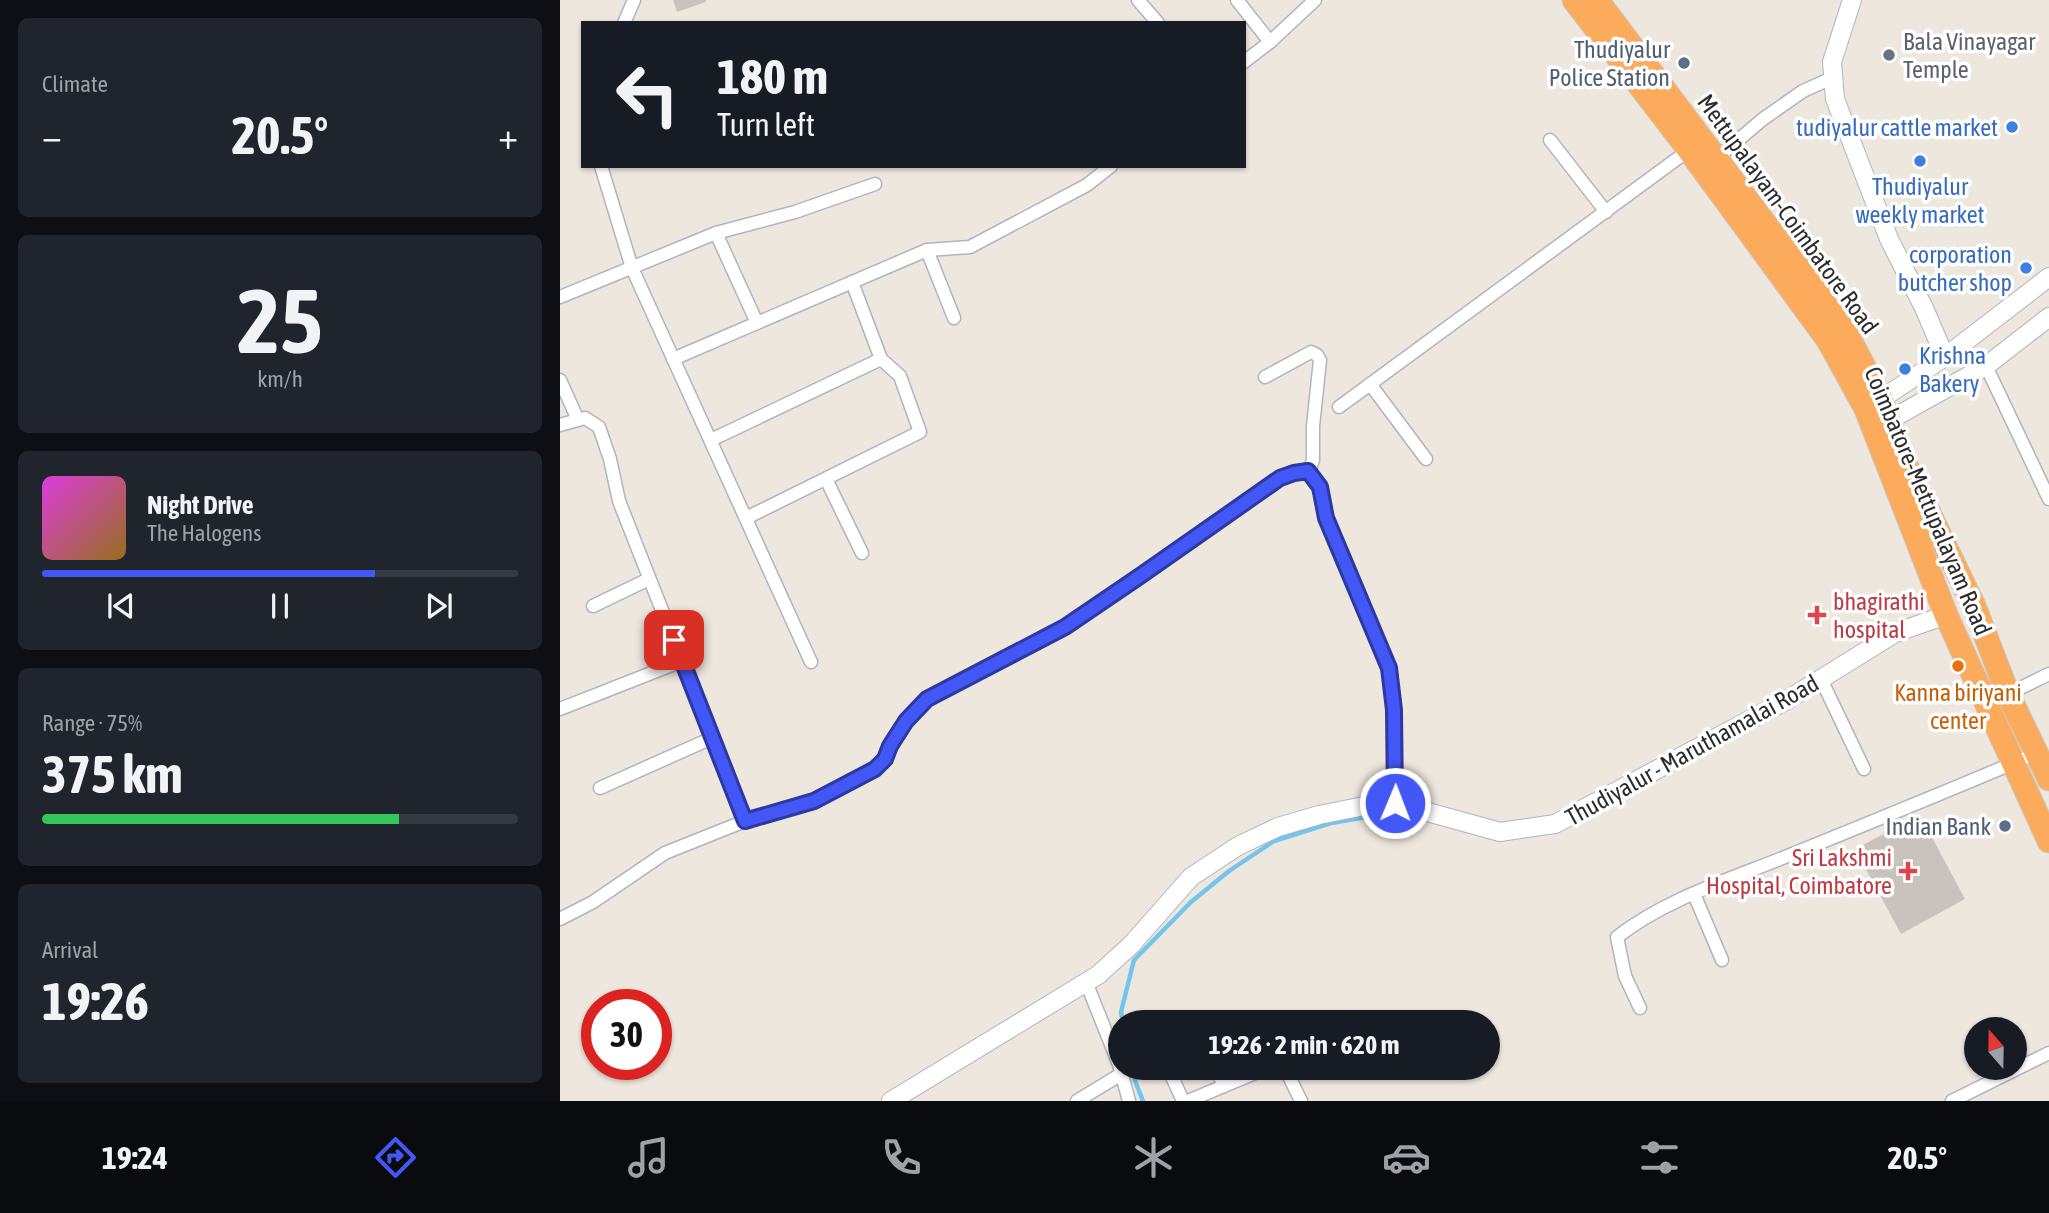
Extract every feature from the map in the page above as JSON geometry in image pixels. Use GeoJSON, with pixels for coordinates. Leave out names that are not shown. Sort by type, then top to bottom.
{"type":"FeatureCollection","features":[{"type":"Feature","properties":{"kind":"highway","name":"Coimbatore-Mettupalayam Road"},"geometry":{"type":"LineString","coordinates":[[1574,0],[1689,150],[1828,340],[1877,414],[1946,615],[2049,841]]}},
{"type":"Feature","properties":{"kind":"highway","name":"Mettupalayam-Coimbatore Road"},"geometry":{"type":"LineString","coordinates":[[1597,0],[1849,338],[1877,414],[1904,461],[1974,606],[2008,694],[2049,779]]}},
{"type":"Feature","properties":{"kind":"main road"},"geometry":{"type":"LineString","coordinates":[[1852,0],[1832,62],[1835,99],[1889,239],[1945,357]]}},
{"type":"Feature","properties":{"kind":"main road"},"geometry":{"type":"LineString","coordinates":[[1877,414],[2049,276]]}},
{"type":"Feature","properties":{"kind":"main road"},"geometry":{"type":"LineString","coordinates":[[1877,414],[1959,381],[1986,366],[2049,317]]}},
{"type":"Feature","properties":{"kind":"main road","name":"Thudiyalur - Maruthamalai Road"},"geometry":{"type":"LineString","coordinates":[[891,1101],[1098,975],[1130,945],[1191,877],[1238,846],[1278,827],[1319,815],[1395,803],[1500,832],[1555,824],[1775,707],[1895,633],[1946,615]]}},
{"type":"Feature","properties":{"kind":"street"},"geometry":{"type":"LineString","coordinates":[[625,21],[634,0]]}},
{"type":"Feature","properties":{"kind":"street"},"geometry":{"type":"LineString","coordinates":[[1138,0],[1156,21]]}},
{"type":"Feature","properties":{"kind":"street"},"geometry":{"type":"LineString","coordinates":[[1237,0],[1270,42]]}},
{"type":"Feature","properties":{"kind":"street"},"geometry":{"type":"LineString","coordinates":[[1246,60],[1315,0]]}},
{"type":"Feature","properties":{"kind":"street"},"geometry":{"type":"LineString","coordinates":[[1717,158],[1803,90],[1832,78]]}},
{"type":"Feature","properties":{"kind":"street"},"geometry":{"type":"LineString","coordinates":[[1550,140],[1606,212]]}},
{"type":"Feature","properties":{"kind":"street"},"geometry":{"type":"LineString","coordinates":[[1339,407],[1689,150]]}},
{"type":"Feature","properties":{"kind":"street"},"geometry":{"type":"LineString","coordinates":[[602,168],[632,268],[811,662]]}},
{"type":"Feature","properties":{"kind":"street"},"geometry":{"type":"LineString","coordinates":[[673,359],[927,250],[970,247],[1087,186],[1109,168]]}},
{"type":"Feature","properties":{"kind":"street"},"geometry":{"type":"LineString","coordinates":[[560,297],[716,233],[794,212],[875,184]]}},
{"type":"Feature","properties":{"kind":"street"},"geometry":{"type":"LineString","coordinates":[[716,233],[757,323]]}},
{"type":"Feature","properties":{"kind":"street"},"geometry":{"type":"LineString","coordinates":[[927,250],[954,318]]}},
{"type":"Feature","properties":{"kind":"street"},"geometry":{"type":"LineString","coordinates":[[746,519],[920,432],[900,376],[881,359],[852,282]]}},
{"type":"Feature","properties":{"kind":"street"},"geometry":{"type":"LineString","coordinates":[[1265,377],[1311,352],[1320,360],[1313,426],[1313,460],[1308,471]]}},
{"type":"Feature","properties":{"kind":"street"},"geometry":{"type":"LineString","coordinates":[[711,440],[881,359]]}},
{"type":"Feature","properties":{"kind":"street"},"geometry":{"type":"LineString","coordinates":[[1986,366],[2049,499]]}},
{"type":"Feature","properties":{"kind":"street"},"geometry":{"type":"LineString","coordinates":[[560,380],[578,420]]}},
{"type":"Feature","properties":{"kind":"street"},"geometry":{"type":"LineString","coordinates":[[1370,384],[1426,459]]}},
{"type":"Feature","properties":{"kind":"street"},"geometry":{"type":"LineString","coordinates":[[560,425],[585,418],[599,427],[610,459],[619,501],[745,821]]}},
{"type":"Feature","properties":{"kind":"street"},"geometry":{"type":"LineString","coordinates":[[1308,471],[1320,487],[1326,518],[1389,668],[1394,710],[1395,803]]}},
{"type":"Feature","properties":{"kind":"street"},"geometry":{"type":"LineString","coordinates":[[560,919],[593,902],[665,853],[745,821],[814,801],[875,769],[885,759],[906,721],[927,699],[1065,627],[1280,478],[1308,471]]}},
{"type":"Feature","properties":{"kind":"street"},"geometry":{"type":"LineString","coordinates":[[826,479],[862,552]]}},
{"type":"Feature","properties":{"kind":"street"},"geometry":{"type":"LineString","coordinates":[[593,607],[649,579]]}},
{"type":"Feature","properties":{"kind":"street"},"geometry":{"type":"LineString","coordinates":[[560,709],[682,661]]}},
{"type":"Feature","properties":{"kind":"street"},"geometry":{"type":"LineString","coordinates":[[2008,694],[2049,674]]}},
{"type":"Feature","properties":{"kind":"street"},"geometry":{"type":"LineString","coordinates":[[1821,679],[1864,769]]}},
{"type":"Feature","properties":{"kind":"street"},"geometry":{"type":"LineString","coordinates":[[600,788],[712,738]]}},
{"type":"Feature","properties":{"kind":"street"},"geometry":{"type":"LineString","coordinates":[[1640,1008],[1625,976],[1617,937],[1639,920],[1694,894],[2036,753]]}},
{"type":"Feature","properties":{"kind":"street"},"geometry":{"type":"LineString","coordinates":[[1694,894],[1722,960]]}},
{"type":"Feature","properties":{"kind":"street"},"geometry":{"type":"LineString","coordinates":[[1086,982],[1108,1037]]}},
{"type":"Feature","properties":{"kind":"street"},"geometry":{"type":"LineString","coordinates":[[1952,1101],[2049,1053]]}},
{"type":"Feature","properties":{"kind":"street"},"geometry":{"type":"LineString","coordinates":[[1077,1101],[1108,1078]]}},
{"type":"Feature","properties":{"kind":"street"},"geometry":{"type":"LineString","coordinates":[[1124,1080],[1129,1101]]}},
{"type":"Feature","properties":{"kind":"street"},"geometry":{"type":"LineString","coordinates":[[1173,1080],[1183,1101]]}},
{"type":"Feature","properties":{"kind":"street"},"geometry":{"type":"LineString","coordinates":[[1221,1080],[1224,1086]]}},
{"type":"Feature","properties":{"kind":"street"},"geometry":{"type":"LineString","coordinates":[[1188,1101],[1238,1080]]}},
{"type":"Feature","properties":{"kind":"street"},"geometry":{"type":"LineString","coordinates":[[1291,1080],[1301,1101]]}},
{"type":"Feature","properties":{"kind":"building"},"geometry":{"type":"Polygon","coordinates":[[[673,0],[706,0],[706,2],[677,12],[673,0]]]}},
{"type":"Feature","properties":{"kind":"building"},"geometry":{"type":"Polygon","coordinates":[[[1920,815],[1965,899],[1901,934],[1855,849],[1920,815]]]}},
{"type":"Feature","properties":{"kind":"waterway"},"geometry":{"type":"LineString","coordinates":[[1122,1010],[1134,960],[1191,902],[1229,871],[1274,841],[1331,823],[1373,816]]}},
{"type":"Feature","properties":{"kind":"waterway"},"geometry":{"type":"LineString","coordinates":[[1135,1080],[1143,1101]]}},
{"type":"Feature","properties":{"kind":"place","name":"Bala Vinayagar Temple"},"geometry":{"type":"Point","coordinates":[1889,55]}},
{"type":"Feature","properties":{"kind":"place","name":"Thudiyalur Police Station"},"geometry":{"type":"Point","coordinates":[1684,63]}},
{"type":"Feature","properties":{"kind":"place","name":"tudiyalur cattle market"},"geometry":{"type":"Point","coordinates":[2012,127]}},
{"type":"Feature","properties":{"kind":"place","name":"Thudiyalur weekly market"},"geometry":{"type":"Point","coordinates":[1920,161]}},
{"type":"Feature","properties":{"kind":"place","name":"corporation butcher shop"},"geometry":{"type":"Point","coordinates":[2026,268]}},
{"type":"Feature","properties":{"kind":"place","name":"Krishna Bakery"},"geometry":{"type":"Point","coordinates":[1905,369]}},
{"type":"Feature","properties":{"kind":"place","name":"bhagirathi hospital"},"geometry":{"type":"Point","coordinates":[1817,615]}},
{"type":"Feature","properties":{"kind":"place","name":"Kanna biriyani center"},"geometry":{"type":"Point","coordinates":[1958,666]}},
{"type":"Feature","properties":{"kind":"place","name":"Indian Bank"},"geometry":{"type":"Point","coordinates":[2005,826]}},
{"type":"Feature","properties":{"kind":"place","name":"Sri Lakshmi Hospital, Coimbatore"},"geometry":{"type":"Point","coordinates":[1908,871]}},
{"type":"Feature","properties":{"kind":"route"},"geometry":{"type":"LineString","coordinates":[[674,640],[745,821],[814,801],[875,769],[885,759],[906,721],[927,699],[1065,627],[1280,478],[1308,471],[1320,487],[1326,518],[1389,668],[1394,710],[1395,803]]}}]}
